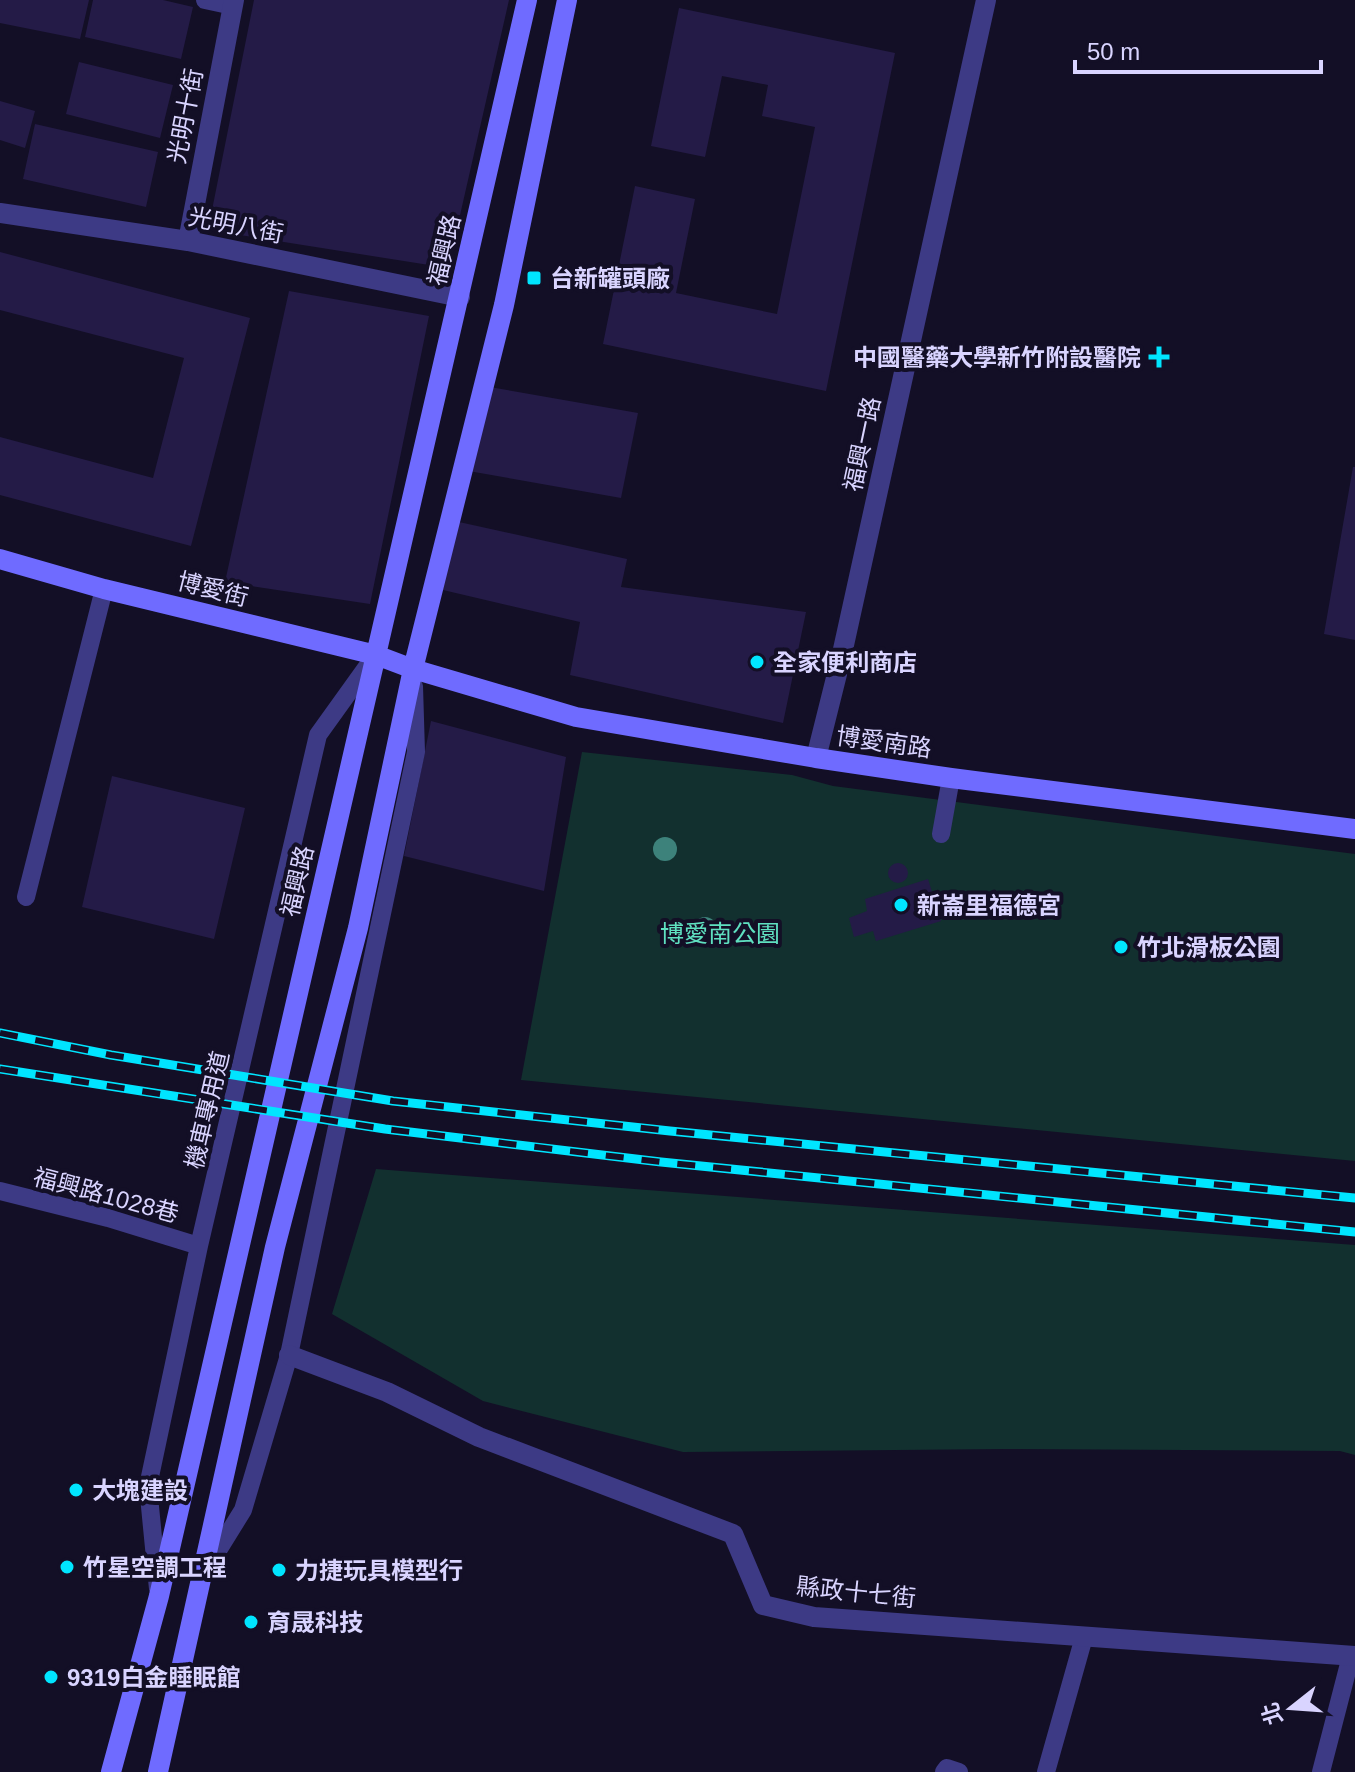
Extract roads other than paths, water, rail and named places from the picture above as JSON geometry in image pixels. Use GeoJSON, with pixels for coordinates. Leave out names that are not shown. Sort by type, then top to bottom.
{"type":"FeatureCollection","features":[{"type":"Feature","properties":{"kind":"street","name":"福興路"},"geometry":{"type":"LineString","coordinates":[[111,1772],[159,1596],[527,0]]}},
{"type":"Feature","properties":{"kind":"street"},"geometry":{"type":"LineString","coordinates":[[158,1772],[275,1247],[358,928],[413,669],[504,305],[567,0]]}},
{"type":"Feature","properties":{"kind":"street","name":"福興一路"},"geometry":{"type":"LineString","coordinates":[[816,758],[842,654],[986,0]]}},
{"type":"Feature","properties":{"kind":"street","name":"光明十街"},"geometry":{"type":"LineString","coordinates":[[188,241],[233,3]]}},
{"type":"Feature","properties":{"kind":"street","name":"光明八街"},"geometry":{"type":"LineString","coordinates":[[0,213],[188,241],[460,297]]}},
{"type":"Feature","properties":{"kind":"street","name":"博愛街"},"geometry":{"type":"LineString","coordinates":[[0,559],[104,589],[376,655],[413,669]]}},
{"type":"Feature","properties":{"kind":"street","name":"博愛南路"},"geometry":{"type":"LineString","coordinates":[[413,669],[576,717],[816,758],[1355,829]]}},
{"type":"Feature","properties":{"kind":"street","name":"縣政十七街"},"geometry":{"type":"LineString","coordinates":[[289,1355],[387,1392],[479,1437],[733,1534],[763,1605],[814,1617],[1353,1656]]}},
{"type":"Feature","properties":{"kind":"lane"},"geometry":{"type":"LineString","coordinates":[[205,0],[233,3]]}},
{"type":"Feature","properties":{"kind":"lane"},"geometry":{"type":"LineString","coordinates":[[26,897],[104,589]]}},
{"type":"Feature","properties":{"kind":"lane","name":"機車專用道"},"geometry":{"type":"LineString","coordinates":[[159,1596],[148,1486],[199,1246],[318,735],[376,655]]}},
{"type":"Feature","properties":{"kind":"lane"},"geometry":{"type":"LineString","coordinates":[[203,1576],[243,1510],[289,1355],[416,752],[413,669]]}},
{"type":"Feature","properties":{"kind":"lane"},"geometry":{"type":"LineString","coordinates":[[941,834],[951,778]]}},
{"type":"Feature","properties":{"kind":"lane","name":"福興路1028巷"},"geometry":{"type":"LineString","coordinates":[[0,1191],[108,1218],[199,1246]]}},
{"type":"Feature","properties":{"kind":"lane"},"geometry":{"type":"LineString","coordinates":[[1046,1772],[1084,1637]]}},
{"type":"Feature","properties":{"kind":"lane"},"geometry":{"type":"LineString","coordinates":[[1321,1772],[1353,1656]]}},
{"type":"Feature","properties":{"kind":"lane"},"geometry":{"type":"LineString","coordinates":[[944,1772],[947,1768],[959,1772]]}},
{"type":"Feature","properties":{"kind":"railway"},"geometry":{"type":"LineString","coordinates":[[0,1033],[111,1055],[393,1101],[1355,1198]]}},
{"type":"Feature","properties":{"kind":"railway"},"geometry":{"type":"LineString","coordinates":[[0,1069],[385,1129],[661,1162],[1355,1232]]}},
{"type":"Feature","properties":{"kind":"place","name":"台新罐頭廠"},"geometry":{"type":"Point","coordinates":[534,278]}},
{"type":"Feature","properties":{"kind":"place","name":"中國醫藥大學新竹附設醫院"},"geometry":{"type":"Point","coordinates":[1159,357]}},
{"type":"Feature","properties":{"kind":"place","name":"全家便利商店"},"geometry":{"type":"Point","coordinates":[757,662]}},
{"type":"Feature","properties":{"kind":"place","name":"新崙里福德宮"},"geometry":{"type":"Point","coordinates":[901,905]}},
{"type":"Feature","properties":{"kind":"place","name":"竹北滑板公園"},"geometry":{"type":"Point","coordinates":[1121,947]}},
{"type":"Feature","properties":{"kind":"place","name":"大塊建設"},"geometry":{"type":"Point","coordinates":[76,1490]}},
{"type":"Feature","properties":{"kind":"place","name":"竹星空調工程"},"geometry":{"type":"Point","coordinates":[67,1567]}},
{"type":"Feature","properties":{"kind":"place","name":"力捷玩具模型行"},"geometry":{"type":"Point","coordinates":[279,1570]}},
{"type":"Feature","properties":{"kind":"place","name":"育晟科技"},"geometry":{"type":"Point","coordinates":[251,1622]}},
{"type":"Feature","properties":{"kind":"place","name":"9319白金睡眠館"},"geometry":{"type":"Point","coordinates":[51,1677]}},
{"type":"Feature","properties":{"kind":"park label","name":"博愛南公園"},"geometry":{"type":"Point","coordinates":[720,933]}}]}
